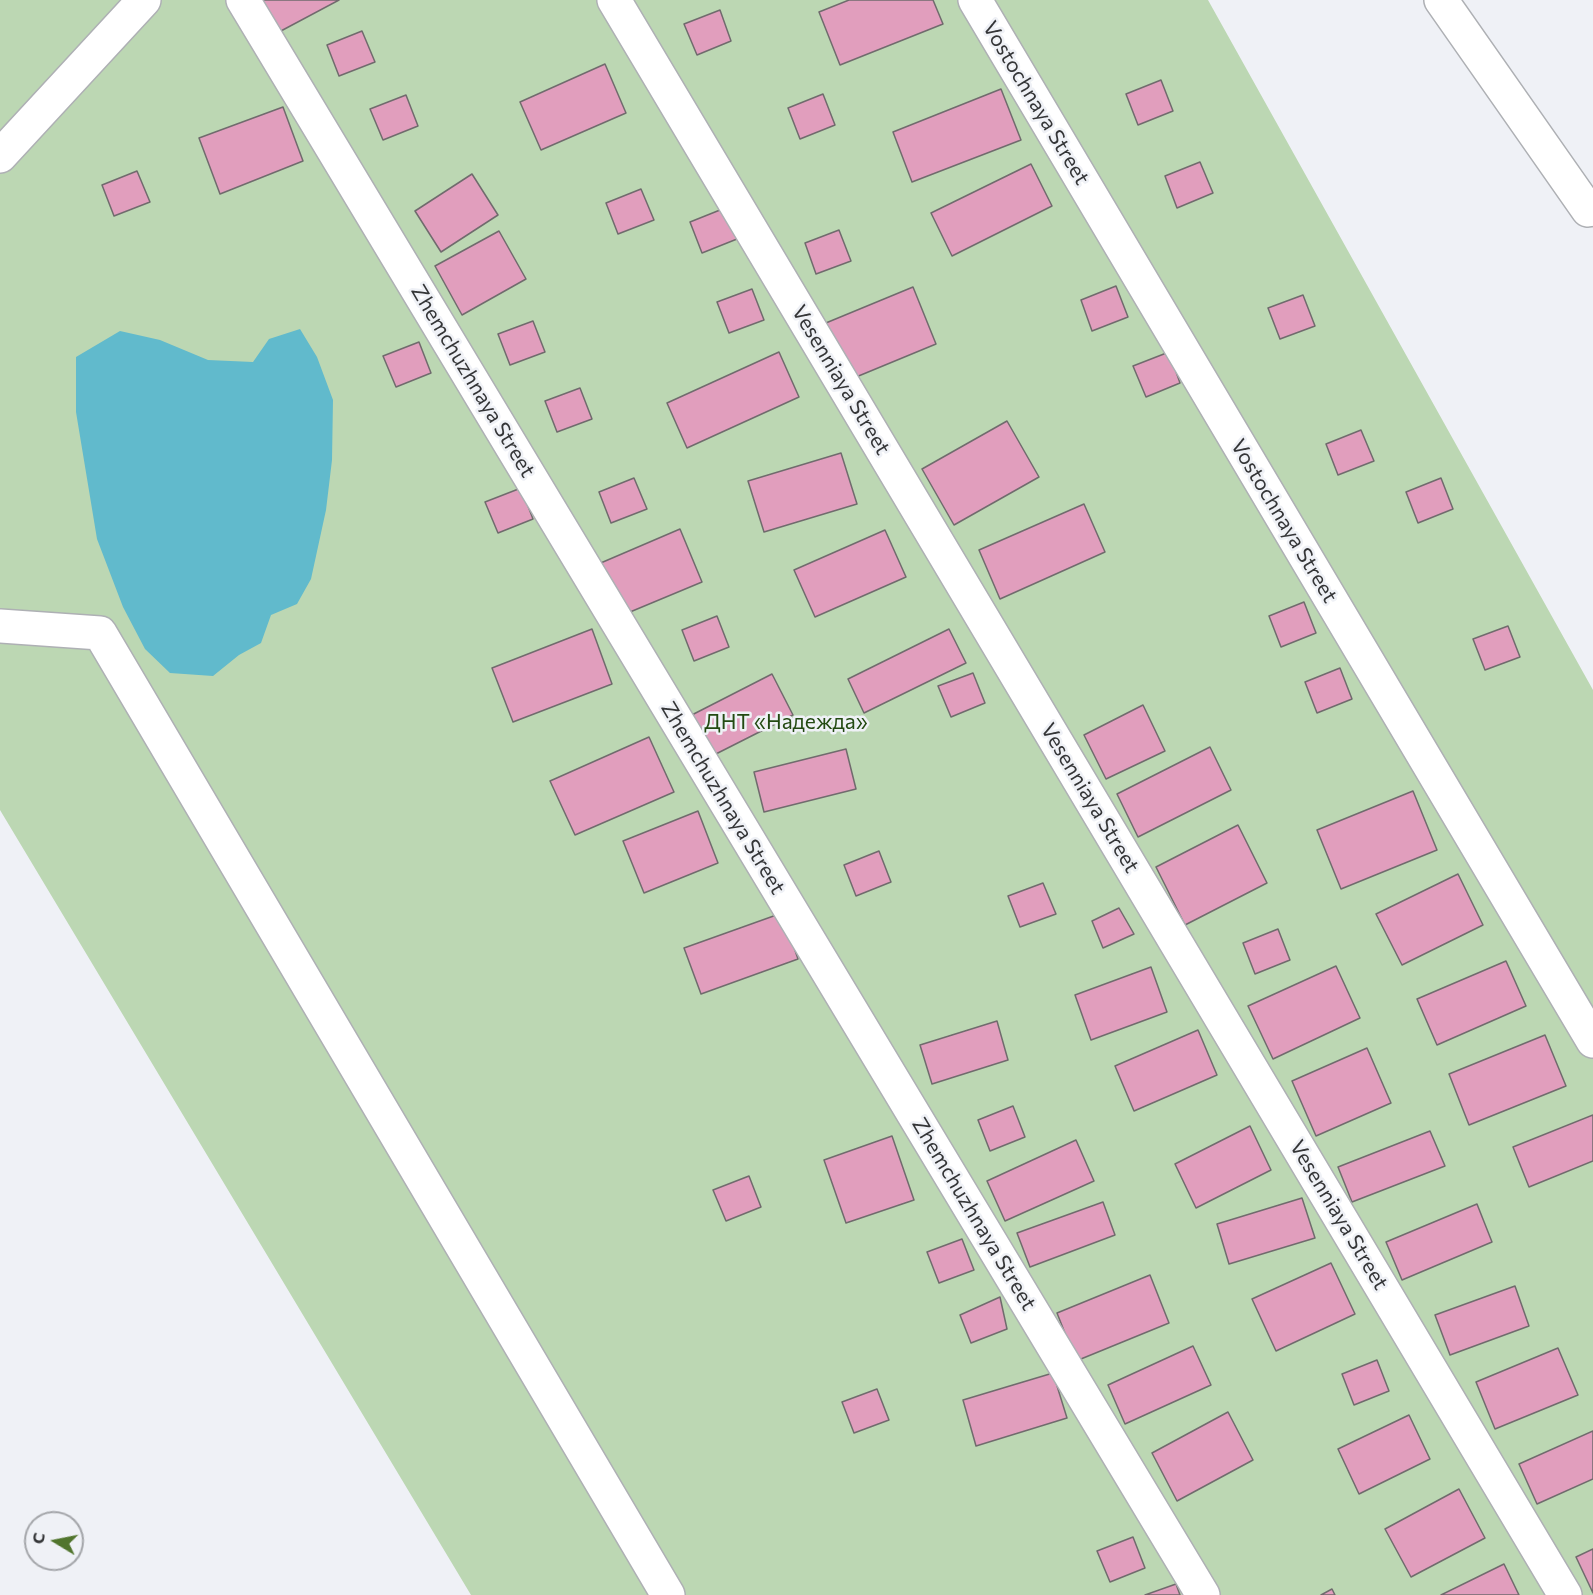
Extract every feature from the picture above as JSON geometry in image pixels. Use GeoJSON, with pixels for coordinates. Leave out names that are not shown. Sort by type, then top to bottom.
{"type":"FeatureCollection","features":[{"type":"Feature","properties":{"kind":"street"},"geometry":{"type":"LineString","coordinates":[[0,156],[144,0]]}},
{"type":"Feature","properties":{"kind":"street","name":"Zhemchuzhnaya Street"},"geometry":{"type":"LineString","coordinates":[[243,0],[1203,1595]]}},
{"type":"Feature","properties":{"kind":"street","name":"Vesenniaya Street"},"geometry":{"type":"LineString","coordinates":[[614,0],[1565,1595]]}},
{"type":"Feature","properties":{"kind":"street","name":"Vostochnaya Street"},"geometry":{"type":"LineString","coordinates":[[975,0],[1593,1041]]}},
{"type":"Feature","properties":{"kind":"street"},"geometry":{"type":"LineString","coordinates":[[1441,0],[1591,213]]}},
{"type":"Feature","properties":{"kind":"street"},"geometry":{"type":"LineString","coordinates":[[0,626],[100,633],[668,1595]]}},
{"type":"Feature","properties":{"kind":"green space"},"geometry":{"type":"Polygon","coordinates":[[[0,0],[132,0],[0,140],[0,0]]]}},
{"type":"Feature","properties":{"kind":"green space","name":"ДНТ «Надежда»"},"geometry":{"type":"Polygon","coordinates":[[[149,0],[1208,0],[1593,690],[1593,1595],[471,1595],[0,810],[0,161],[149,0]]]}},
{"type":"Feature","properties":{"kind":"water"},"geometry":{"type":"Polygon","coordinates":[[[300,329],[317,357],[333,400],[332,460],[326,510],[311,579],[297,604],[271,615],[261,643],[239,655],[213,676],[170,673],[145,649],[123,607],[97,539],[76,412],[76,357],[120,331],[160,340],[208,360],[253,362],[269,339],[300,329]]]}},
{"type":"Feature","properties":{"kind":"building"},"geometry":{"type":"Polygon","coordinates":[[[262,0],[339,0],[279,32],[262,0]]]}},
{"type":"Feature","properties":{"kind":"building"},"geometry":{"type":"Polygon","coordinates":[[[849,0],[933,0],[943,24],[840,65],[819,12],[849,0]]]}},
{"type":"Feature","properties":{"kind":"building"},"geometry":{"type":"Polygon","coordinates":[[[720,10],[731,41],[697,55],[684,24],[720,10]]]}},
{"type":"Feature","properties":{"kind":"building"},"geometry":{"type":"Polygon","coordinates":[[[362,31],[375,62],[339,76],[327,45],[362,31]]]}},
{"type":"Feature","properties":{"kind":"building"},"geometry":{"type":"Polygon","coordinates":[[[605,64],[626,113],[541,150],[520,102],[605,64]]]}},
{"type":"Feature","properties":{"kind":"building"},"geometry":{"type":"Polygon","coordinates":[[[1161,80],[1173,111],[1138,125],[1126,94],[1161,80]]]}},
{"type":"Feature","properties":{"kind":"building"},"geometry":{"type":"Polygon","coordinates":[[[1001,89],[1021,140],[912,182],[893,132],[1001,89]]]}},
{"type":"Feature","properties":{"kind":"building"},"geometry":{"type":"Polygon","coordinates":[[[823,94],[835,125],[800,139],[788,108],[823,94]]]}},
{"type":"Feature","properties":{"kind":"building"},"geometry":{"type":"Polygon","coordinates":[[[406,95],[418,126],[383,140],[370,109],[406,95]]]}},
{"type":"Feature","properties":{"kind":"building"},"geometry":{"type":"Polygon","coordinates":[[[283,107],[303,161],[220,194],[199,138],[283,107]]]}},
{"type":"Feature","properties":{"kind":"building"},"geometry":{"type":"Polygon","coordinates":[[[1200,162],[1213,193],[1177,208],[1165,176],[1200,162]]]}},
{"type":"Feature","properties":{"kind":"building"},"geometry":{"type":"Polygon","coordinates":[[[1031,164],[1052,206],[952,256],[931,213],[1031,164]]]}},
{"type":"Feature","properties":{"kind":"building"},"geometry":{"type":"Polygon","coordinates":[[[137,171],[150,202],[114,216],[102,185],[137,171]]]}},
{"type":"Feature","properties":{"kind":"building"},"geometry":{"type":"Polygon","coordinates":[[[472,174],[498,215],[441,252],[415,211],[472,174]]]}},
{"type":"Feature","properties":{"kind":"building"},"geometry":{"type":"Polygon","coordinates":[[[641,189],[654,220],[618,234],[606,203],[641,189]]]}},
{"type":"Feature","properties":{"kind":"building"},"geometry":{"type":"Polygon","coordinates":[[[725,208],[737,239],[702,253],[690,222],[725,208]]]}},
{"type":"Feature","properties":{"kind":"building"},"geometry":{"type":"Polygon","coordinates":[[[839,230],[851,261],[816,274],[805,243],[839,230]]]}},
{"type":"Feature","properties":{"kind":"building"},"geometry":{"type":"Polygon","coordinates":[[[499,231],[526,279],[462,315],[435,266],[499,231]]]}},
{"type":"Feature","properties":{"kind":"building"},"geometry":{"type":"Polygon","coordinates":[[[1116,286],[1128,317],[1092,331],[1081,300],[1116,286]]]}},
{"type":"Feature","properties":{"kind":"building"},"geometry":{"type":"Polygon","coordinates":[[[913,287],[936,344],[844,382],[821,325],[913,287]]]}},
{"type":"Feature","properties":{"kind":"building"},"geometry":{"type":"Polygon","coordinates":[[[752,289],[764,320],[729,333],[717,302],[752,289]]]}},
{"type":"Feature","properties":{"kind":"building"},"geometry":{"type":"Polygon","coordinates":[[[1303,295],[1315,326],[1280,339],[1268,308],[1303,295]]]}},
{"type":"Feature","properties":{"kind":"building"},"geometry":{"type":"Polygon","coordinates":[[[533,321],[545,352],[510,365],[498,334],[533,321]]]}},
{"type":"Feature","properties":{"kind":"building"},"geometry":{"type":"Polygon","coordinates":[[[419,342],[431,373],[396,387],[383,356],[419,342]]]}},
{"type":"Feature","properties":{"kind":"building"},"geometry":{"type":"Polygon","coordinates":[[[779,352],[799,397],[687,448],[667,403],[779,352]]]}},
{"type":"Feature","properties":{"kind":"building"},"geometry":{"type":"Polygon","coordinates":[[[1169,352],[1180,383],[1146,397],[1133,366],[1169,352]]]}},
{"type":"Feature","properties":{"kind":"building"},"geometry":{"type":"Polygon","coordinates":[[[580,388],[592,419],[557,432],[545,401],[580,388]]]}},
{"type":"Feature","properties":{"kind":"building"},"geometry":{"type":"Polygon","coordinates":[[[1007,421],[1039,477],[954,525],[922,469],[1007,421]]]}},
{"type":"Feature","properties":{"kind":"building"},"geometry":{"type":"Polygon","coordinates":[[[1361,430],[1374,461],[1338,475],[1326,444],[1361,430]]]}},
{"type":"Feature","properties":{"kind":"building"},"geometry":{"type":"Polygon","coordinates":[[[841,453],[857,504],[764,532],[748,481],[841,453]]]}},
{"type":"Feature","properties":{"kind":"building"},"geometry":{"type":"Polygon","coordinates":[[[634,478],[647,509],[611,523],[599,492],[634,478]]]}},
{"type":"Feature","properties":{"kind":"building"},"geometry":{"type":"Polygon","coordinates":[[[1441,478],[1453,509],[1418,523],[1406,492],[1441,478]]]}},
{"type":"Feature","properties":{"kind":"building"},"geometry":{"type":"Polygon","coordinates":[[[521,488],[533,519],[498,533],[485,502],[521,488]]]}},
{"type":"Feature","properties":{"kind":"building"},"geometry":{"type":"Polygon","coordinates":[[[1084,504],[1105,552],[1000,599],[979,550],[1084,504]]]}},
{"type":"Feature","properties":{"kind":"building"},"geometry":{"type":"Polygon","coordinates":[[[680,529],[702,582],[618,617],[596,565],[680,529]]]}},
{"type":"Feature","properties":{"kind":"building"},"geometry":{"type":"Polygon","coordinates":[[[885,530],[906,577],[815,617],[794,570],[885,530]]]}},
{"type":"Feature","properties":{"kind":"building"},"geometry":{"type":"Polygon","coordinates":[[[1304,602],[1316,633],[1281,647],[1269,616],[1304,602]]]}},
{"type":"Feature","properties":{"kind":"building"},"geometry":{"type":"Polygon","coordinates":[[[717,616],[729,647],[694,661],[682,630],[717,616]]]}},
{"type":"Feature","properties":{"kind":"building"},"geometry":{"type":"Polygon","coordinates":[[[1508,626],[1520,657],[1485,670],[1473,639],[1508,626]]]}},
{"type":"Feature","properties":{"kind":"building"},"geometry":{"type":"Polygon","coordinates":[[[592,629],[612,684],[513,722],[492,668],[592,629]]]}},
{"type":"Feature","properties":{"kind":"building"},"geometry":{"type":"Polygon","coordinates":[[[949,629],[966,663],[864,713],[848,679],[949,629]]]}},
{"type":"Feature","properties":{"kind":"building"},"geometry":{"type":"Polygon","coordinates":[[[1340,668],[1352,699],[1317,713],[1305,682],[1340,668]]]}},
{"type":"Feature","properties":{"kind":"building"},"geometry":{"type":"Polygon","coordinates":[[[973,673],[985,703],[951,717],[938,686],[973,673]]]}},
{"type":"Feature","properties":{"kind":"building"},"geometry":{"type":"Polygon","coordinates":[[[772,674],[793,715],[702,761],[682,720],[772,674]]]}},
{"type":"Feature","properties":{"kind":"building"},"geometry":{"type":"Polygon","coordinates":[[[1143,705],[1165,751],[1106,779],[1084,735],[1143,705]]]}},
{"type":"Feature","properties":{"kind":"building"},"geometry":{"type":"Polygon","coordinates":[[[649,737],[674,792],[575,835],[550,781],[649,737]]]}},
{"type":"Feature","properties":{"kind":"building"},"geometry":{"type":"Polygon","coordinates":[[[1210,747],[1231,790],[1138,837],[1117,794],[1210,747]]]}},
{"type":"Feature","properties":{"kind":"building"},"geometry":{"type":"Polygon","coordinates":[[[846,749],[856,789],[764,812],[754,772],[846,749]]]}},
{"type":"Feature","properties":{"kind":"building"},"geometry":{"type":"Polygon","coordinates":[[[1413,791],[1437,850],[1341,889],[1317,830],[1413,791]]]}},
{"type":"Feature","properties":{"kind":"building"},"geometry":{"type":"Polygon","coordinates":[[[698,811],[718,863],[644,893],[623,841],[698,811]]]}},
{"type":"Feature","properties":{"kind":"building"},"geometry":{"type":"Polygon","coordinates":[[[1238,825],[1267,883],[1185,925],[1156,867],[1238,825]]]}},
{"type":"Feature","properties":{"kind":"building"},"geometry":{"type":"Polygon","coordinates":[[[879,851],[891,882],[856,896],[844,865],[879,851]]]}},
{"type":"Feature","properties":{"kind":"building"},"geometry":{"type":"Polygon","coordinates":[[[1458,874],[1483,925],[1402,965],[1376,914],[1458,874]]]}},
{"type":"Feature","properties":{"kind":"building"},"geometry":{"type":"Polygon","coordinates":[[[1043,883],[1056,914],[1020,927],[1008,896],[1043,883]]]}},
{"type":"Feature","properties":{"kind":"building"},"geometry":{"type":"Polygon","coordinates":[[[1119,908],[1134,934],[1103,948],[1092,921],[1119,908]]]}},
{"type":"Feature","properties":{"kind":"building"},"geometry":{"type":"Polygon","coordinates":[[[782,913],[798,959],[701,994],[684,948],[782,913]]]}},
{"type":"Feature","properties":{"kind":"building"},"geometry":{"type":"Polygon","coordinates":[[[1278,929],[1290,960],[1255,974],[1243,943],[1278,929]]]}},
{"type":"Feature","properties":{"kind":"building"},"geometry":{"type":"Polygon","coordinates":[[[1506,961],[1526,1006],[1437,1045],[1417,999],[1506,961]]]}},
{"type":"Feature","properties":{"kind":"building"},"geometry":{"type":"Polygon","coordinates":[[[1336,966],[1360,1018],[1273,1059],[1248,1006],[1336,966]]]}},
{"type":"Feature","properties":{"kind":"building"},"geometry":{"type":"Polygon","coordinates":[[[1151,967],[1167,1012],[1091,1040],[1075,995],[1151,967]]]}},
{"type":"Feature","properties":{"kind":"building"},"geometry":{"type":"Polygon","coordinates":[[[997,1021],[1008,1060],[932,1084],[920,1045],[997,1021]]]}},
{"type":"Feature","properties":{"kind":"building"},"geometry":{"type":"Polygon","coordinates":[[[1198,1030],[1217,1075],[1134,1111],[1115,1066],[1198,1030]]]}},
{"type":"Feature","properties":{"kind":"building"},"geometry":{"type":"Polygon","coordinates":[[[1545,1035],[1566,1086],[1469,1125],[1449,1074],[1545,1035]]]}},
{"type":"Feature","properties":{"kind":"building"},"geometry":{"type":"Polygon","coordinates":[[[1367,1048],[1391,1103],[1316,1136],[1292,1081],[1367,1048]]]}},
{"type":"Feature","properties":{"kind":"building"},"geometry":{"type":"Polygon","coordinates":[[[1013,1106],[1025,1137],[990,1151],[978,1120],[1013,1106]]]}},
{"type":"Feature","properties":{"kind":"building"},"geometry":{"type":"Polygon","coordinates":[[[1593,1115],[1593,1161],[1529,1187],[1513,1147],[1593,1115]]]}},
{"type":"Feature","properties":{"kind":"building"},"geometry":{"type":"Polygon","coordinates":[[[1250,1126],[1271,1170],[1196,1208],[1175,1164],[1250,1126]]]}},
{"type":"Feature","properties":{"kind":"building"},"geometry":{"type":"Polygon","coordinates":[[[1430,1131],[1445,1166],[1352,1202],[1338,1167],[1430,1131]]]}},
{"type":"Feature","properties":{"kind":"building"},"geometry":{"type":"Polygon","coordinates":[[[892,1136],[914,1200],[846,1223],[824,1160],[892,1136]]]}},
{"type":"Feature","properties":{"kind":"building"},"geometry":{"type":"Polygon","coordinates":[[[1076,1140],[1094,1181],[1005,1221],[987,1181],[1076,1140]]]}},
{"type":"Feature","properties":{"kind":"building"},"geometry":{"type":"Polygon","coordinates":[[[749,1176],[761,1207],[726,1221],[713,1190],[749,1176]]]}},
{"type":"Feature","properties":{"kind":"building"},"geometry":{"type":"Polygon","coordinates":[[[1302,1198],[1315,1238],[1229,1264],[1217,1224],[1302,1198]]]}},
{"type":"Feature","properties":{"kind":"building"},"geometry":{"type":"Polygon","coordinates":[[[1103,1202],[1115,1235],[1030,1267],[1017,1233],[1103,1202]]]}},
{"type":"Feature","properties":{"kind":"building"},"geometry":{"type":"Polygon","coordinates":[[[1477,1204],[1492,1242],[1402,1280],[1386,1242],[1477,1204]]]}},
{"type":"Feature","properties":{"kind":"building"},"geometry":{"type":"Polygon","coordinates":[[[962,1239],[974,1270],[939,1283],[927,1252],[962,1239]]]}},
{"type":"Feature","properties":{"kind":"building"},"geometry":{"type":"Polygon","coordinates":[[[1331,1263],[1355,1314],[1276,1351],[1252,1299],[1331,1263]]]}},
{"type":"Feature","properties":{"kind":"building"},"geometry":{"type":"Polygon","coordinates":[[[1150,1275],[1169,1323],[1076,1361],[1057,1313],[1150,1275]]]}},
{"type":"Feature","properties":{"kind":"building"},"geometry":{"type":"Polygon","coordinates":[[[1515,1286],[1529,1326],[1450,1355],[1435,1315],[1515,1286]]]}},
{"type":"Feature","properties":{"kind":"building"},"geometry":{"type":"Polygon","coordinates":[[[1000,1297],[1007,1329],[971,1343],[960,1315],[1000,1297]]]}},
{"type":"Feature","properties":{"kind":"building"},"geometry":{"type":"Polygon","coordinates":[[[1193,1346],[1211,1385],[1125,1424],[1108,1385],[1193,1346]]]}},
{"type":"Feature","properties":{"kind":"building"},"geometry":{"type":"Polygon","coordinates":[[[1558,1348],[1578,1395],[1495,1429],[1476,1382],[1558,1348]]]}},
{"type":"Feature","properties":{"kind":"building"},"geometry":{"type":"Polygon","coordinates":[[[1377,1360],[1389,1391],[1354,1405],[1342,1374],[1377,1360]]]}},
{"type":"Feature","properties":{"kind":"building"},"geometry":{"type":"Polygon","coordinates":[[[1053,1373],[1067,1418],[976,1446],[963,1400],[1053,1373]]]}},
{"type":"Feature","properties":{"kind":"building"},"geometry":{"type":"Polygon","coordinates":[[[877,1389],[889,1420],[854,1433],[842,1402],[877,1389]]]}},
{"type":"Feature","properties":{"kind":"building"},"geometry":{"type":"Polygon","coordinates":[[[1228,1412],[1253,1460],[1177,1501],[1152,1453],[1228,1412]]]}},
{"type":"Feature","properties":{"kind":"building"},"geometry":{"type":"Polygon","coordinates":[[[1409,1415],[1430,1459],[1359,1494],[1338,1449],[1409,1415]]]}},
{"type":"Feature","properties":{"kind":"building"},"geometry":{"type":"Polygon","coordinates":[[[1593,1431],[1593,1479],[1537,1504],[1519,1464],[1593,1431]]]}},
{"type":"Feature","properties":{"kind":"building"},"geometry":{"type":"Polygon","coordinates":[[[1459,1489],[1485,1538],[1411,1577],[1385,1529],[1459,1489]]]}},
{"type":"Feature","properties":{"kind":"building"},"geometry":{"type":"Polygon","coordinates":[[[1133,1537],[1145,1568],[1110,1582],[1097,1551],[1133,1537]]]}},
{"type":"Feature","properties":{"kind":"building"},"geometry":{"type":"Polygon","coordinates":[[[1593,1549],[1593,1593],[1576,1557],[1593,1549]]]}},
{"type":"Feature","properties":{"kind":"building"},"geometry":{"type":"Polygon","coordinates":[[[1504,1564],[1519,1595],[1441,1595],[1504,1564]]]}},
{"type":"Feature","properties":{"kind":"building"},"geometry":{"type":"Polygon","coordinates":[[[1176,1584],[1180,1595],[1145,1595],[1176,1584]]]}},
{"type":"Feature","properties":{"kind":"building"},"geometry":{"type":"Polygon","coordinates":[[[1332,1589],[1335,1595],[1321,1595],[1332,1589]]]}}]}
